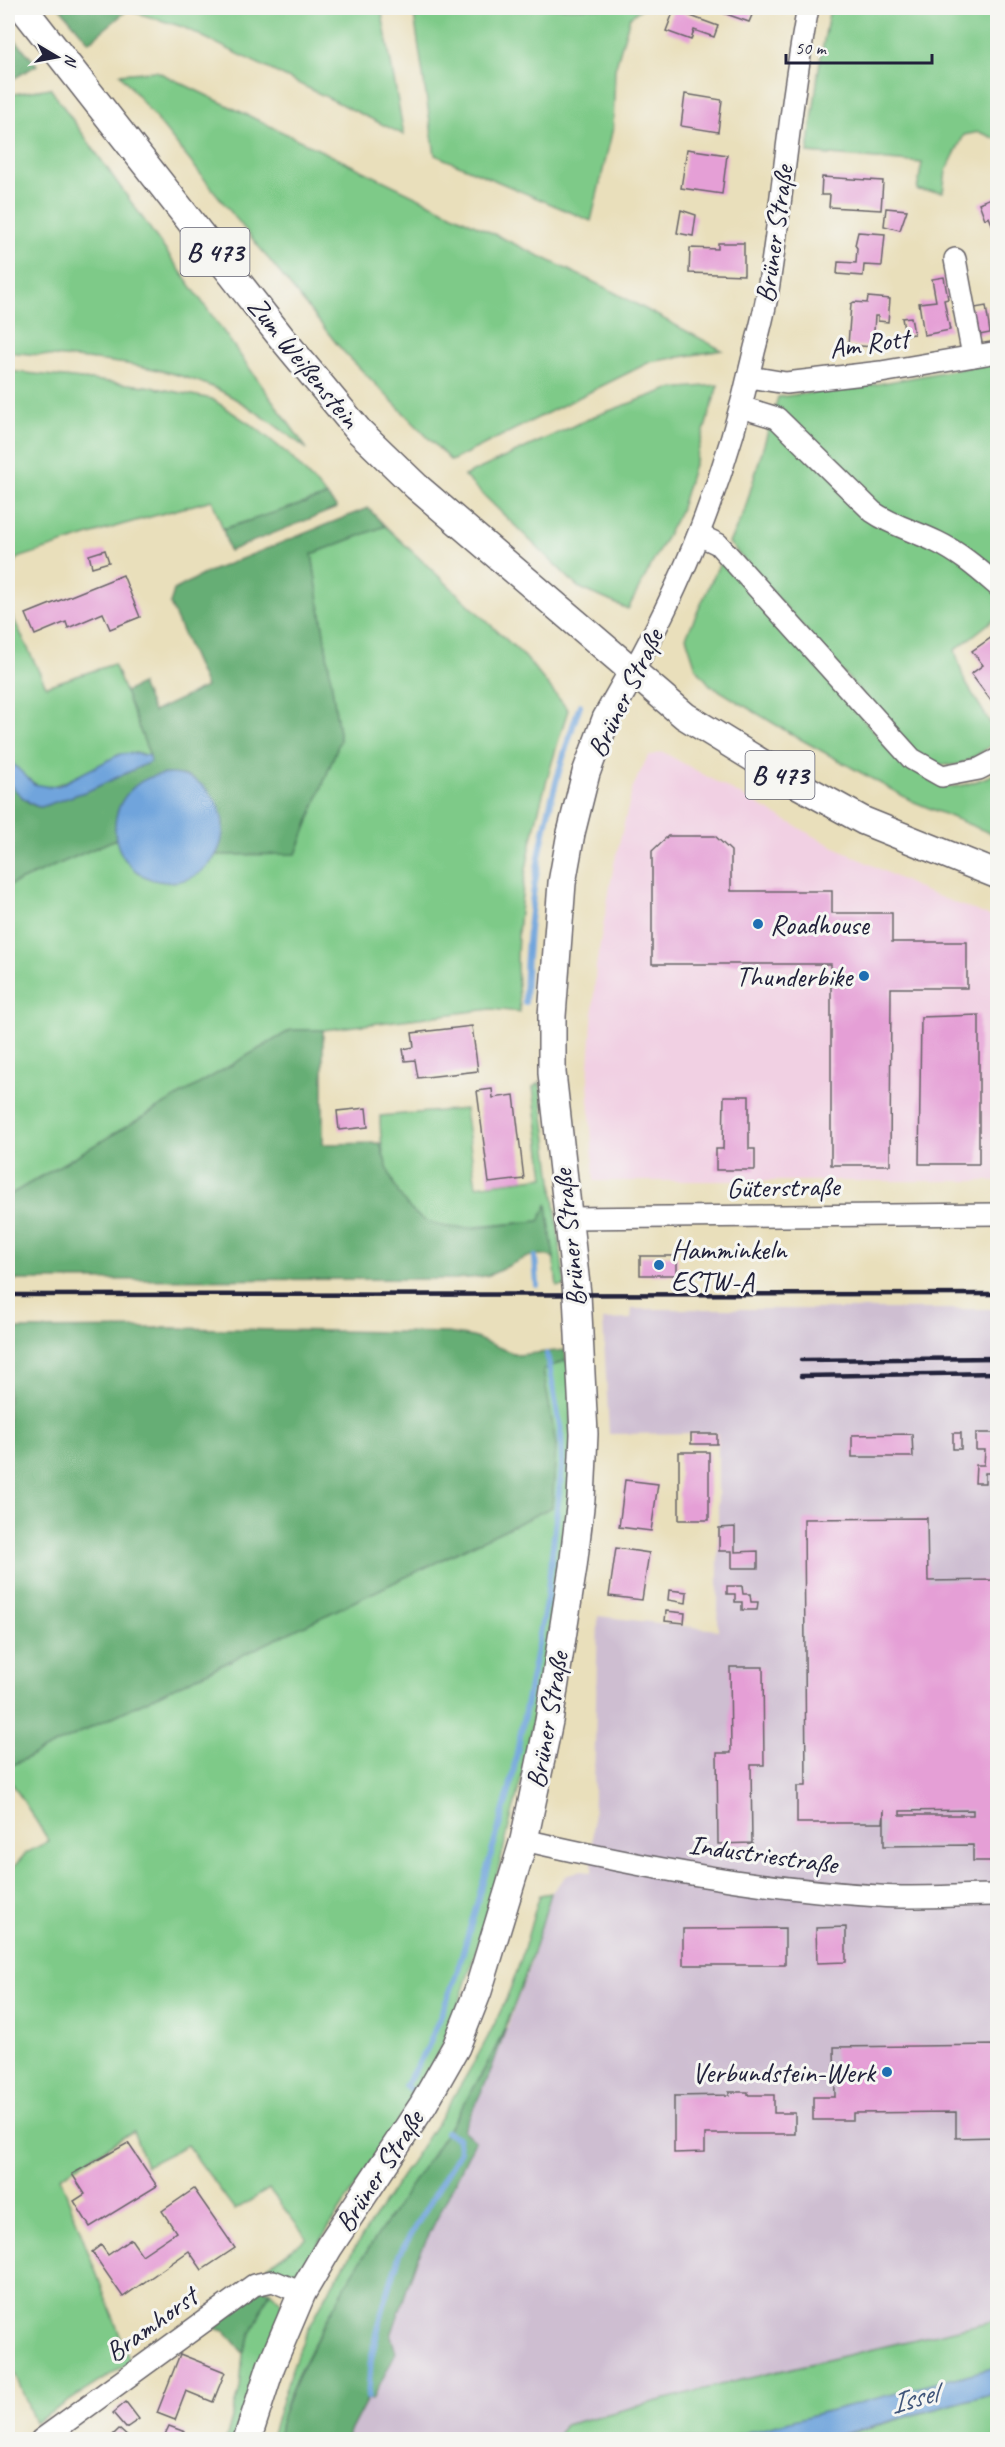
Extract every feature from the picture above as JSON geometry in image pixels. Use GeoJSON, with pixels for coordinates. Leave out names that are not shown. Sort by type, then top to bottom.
{"type":"FeatureCollection","features":[{"type":"Feature","properties":{"kind":"main road","name":"Zum Weißenstein"},"geometry":{"type":"LineString","coordinates":[[23,8],[281,337],[359,431],[417,487],[632,673]]}},
{"type":"Feature","properties":{"kind":"main road","name":"B 473"},"geometry":{"type":"LineString","coordinates":[[632,673],[685,716],[824,800],[864,821],[998,875]]}},
{"type":"Feature","properties":{"kind":"main road","name":"Brüner Straße"},"geometry":{"type":"LineString","coordinates":[[247,2439],[271,2366],[302,2293],[423,2105],[456,2048],[478,1991],[524,1840],[549,1721],[582,1499],[584,1434],[577,1294],[552,1072],[552,1016],[562,883],[575,813],[586,773],[606,719],[632,673]]}},
{"type":"Feature","properties":{"kind":"street","name":"Brüner Straße"},"geometry":{"type":"LineString","coordinates":[[632,673],[657,628],[713,501],[749,377],[768,292],[797,66],[808,8]]}},
{"type":"Feature","properties":{"kind":"street"},"geometry":{"type":"LineString","coordinates":[[955,259],[973,356]]}},
{"type":"Feature","properties":{"kind":"street","name":"Am Rott"},"geometry":{"type":"LineString","coordinates":[[749,377],[786,383],[881,372],[998,352]]}},
{"type":"Feature","properties":{"kind":"street"},"geometry":{"type":"LineString","coordinates":[[741,407],[777,418],[873,512],[891,524],[960,554],[998,585]]}},
{"type":"Feature","properties":{"kind":"street"},"geometry":{"type":"LineString","coordinates":[[699,535],[718,544],[912,759],[942,776],[979,769],[998,759]]}},
{"type":"Feature","properties":{"kind":"street","name":"Güterstraße"},"geometry":{"type":"LineString","coordinates":[[569,1218],[998,1214]]}},
{"type":"Feature","properties":{"kind":"street","name":"Industriestraße"},"geometry":{"type":"LineString","coordinates":[[524,1840],[629,1863],[768,1886],[881,1897],[998,1895]]}},
{"type":"Feature","properties":{"kind":"street","name":"Bramhorst"},"geometry":{"type":"LineString","coordinates":[[41,2439],[254,2285],[273,2281],[302,2293]]}},
{"type":"Feature","properties":{"kind":"shaded area"},"geometry":{"type":"Polygon","coordinates":[[[663,752],[823,841],[924,891],[997,919],[997,1181],[594,1181],[588,1080],[596,966],[614,864],[633,787],[648,756],[663,752]]]}},
{"type":"Feature","properties":{"kind":"shaded area"},"geometry":{"type":"Polygon","coordinates":[[[632,1309],[997,1309],[997,2320],[720,2385],[565,2425],[554,2439],[346,2440],[367,2398],[372,2400],[396,2352],[391,2336],[463,2130],[489,2076],[529,1968],[551,1893],[566,1876],[578,1871],[592,1872],[598,1616],[718,1630],[718,1433],[609,1434],[603,1320],[631,1319],[632,1309]]]}},
{"type":"Feature","properties":{"kind":"green space"},"geometry":{"type":"Polygon","coordinates":[[[60,8],[130,8],[89,42],[60,8]]]}},
{"type":"Feature","properties":{"kind":"green space"},"geometry":{"type":"Polygon","coordinates":[[[130,8],[381,8],[404,135],[183,27],[127,10],[130,8]]]}},
{"type":"Feature","properties":{"kind":"green space"},"geometry":{"type":"Polygon","coordinates":[[[413,8],[642,8],[630,17],[615,69],[613,128],[591,221],[435,155],[413,8]]]}},
{"type":"Feature","properties":{"kind":"green space"},"geometry":{"type":"Polygon","coordinates":[[[830,8],[997,8],[997,139],[979,132],[964,135],[946,171],[943,192],[917,190],[922,163],[808,153],[819,67],[830,8]]]}},
{"type":"Feature","properties":{"kind":"green space"},"geometry":{"type":"Polygon","coordinates":[[[8,31],[37,65],[13,79],[8,78],[8,31]]]}},
{"type":"Feature","properties":{"kind":"green space"},"geometry":{"type":"Polygon","coordinates":[[[156,71],[606,288],[722,350],[650,362],[451,461],[341,349],[120,74],[156,71]]]}},
{"type":"Feature","properties":{"kind":"green space"},"geometry":{"type":"Polygon","coordinates":[[[50,88],[307,449],[238,401],[215,388],[190,379],[113,362],[8,352],[8,95],[50,88]]]}},
{"type":"Feature","properties":{"kind":"green space"},"geometry":{"type":"Polygon","coordinates":[[[997,362],[997,617],[955,650],[964,680],[997,734],[997,741],[967,761],[950,765],[940,764],[916,755],[729,543],[744,512],[778,397],[867,386],[997,362]]]}},
{"type":"Feature","properties":{"kind":"green space"},"geometry":{"type":"Polygon","coordinates":[[[8,371],[146,386],[212,399],[256,428],[288,454],[327,496],[223,529],[212,500],[121,525],[18,558],[8,576],[8,371]]]}},
{"type":"Feature","properties":{"kind":"green space"},"geometry":{"type":"Polygon","coordinates":[[[718,385],[680,511],[628,609],[578,587],[464,476],[595,416],[669,389],[718,385]]]}},
{"type":"Feature","properties":{"kind":"green space"},"geometry":{"type":"Polygon","coordinates":[[[327,496],[337,508],[229,551],[223,529],[327,496]]]}},
{"type":"Feature","properties":{"kind":"green space"},"geometry":{"type":"Polygon","coordinates":[[[368,508],[385,526],[312,554],[340,740],[296,854],[216,855],[222,831],[218,808],[205,788],[183,775],[115,828],[116,839],[8,886],[8,780],[27,801],[41,807],[90,790],[150,762],[150,756],[125,692],[141,684],[153,712],[206,687],[170,604],[174,590],[206,573],[368,508]]]}},
{"type":"Feature","properties":{"kind":"green space"},"geometry":{"type":"Polygon","coordinates":[[[385,526],[526,658],[568,710],[549,772],[527,865],[518,929],[517,967],[520,1012],[491,1009],[323,1030],[291,1030],[8,1196],[8,886],[116,839],[120,850],[209,865],[216,855],[296,854],[340,740],[312,554],[385,526]]]}},
{"type":"Feature","properties":{"kind":"green space"},"geometry":{"type":"Polygon","coordinates":[[[721,560],[895,755],[910,767],[933,782],[953,787],[997,773],[997,836],[912,801],[793,735],[710,685],[696,668],[686,637],[721,560]]]}},
{"type":"Feature","properties":{"kind":"green space"},"geometry":{"type":"Polygon","coordinates":[[[8,607],[46,686],[114,664],[150,756],[134,753],[122,756],[59,784],[48,786],[40,786],[32,782],[8,759],[8,607]]]}},
{"type":"Feature","properties":{"kind":"green space"},"geometry":{"type":"Polygon","coordinates":[[[291,1030],[323,1030],[323,1144],[380,1143],[391,1177],[404,1201],[419,1216],[436,1225],[457,1228],[539,1221],[547,1205],[554,1258],[537,1255],[489,1275],[456,1279],[8,1280],[8,1196],[291,1030]]]}},
{"type":"Feature","properties":{"kind":"green space"},"geometry":{"type":"Polygon","coordinates":[[[540,1083],[565,1286],[557,1286],[547,1206],[540,1221],[447,1229],[429,1223],[415,1214],[403,1201],[387,1169],[383,1152],[380,1116],[465,1109],[476,1186],[544,1177],[533,1087],[540,1083]]]}},
{"type":"Feature","properties":{"kind":"green space"},"geometry":{"type":"Polygon","coordinates":[[[169,1328],[448,1333],[473,1337],[518,1355],[565,1350],[566,1360],[543,1370],[556,1445],[552,1507],[8,1767],[8,1329],[169,1328]]]}},
{"type":"Feature","properties":{"kind":"green space"},"geometry":{"type":"Polygon","coordinates":[[[566,1360],[570,1369],[573,1476],[553,1621],[521,1779],[485,1922],[460,2000],[442,2046],[422,2084],[311,2255],[294,2273],[275,2272],[268,2266],[307,2238],[269,2189],[235,2210],[187,2145],[146,2166],[133,2131],[60,2177],[130,2362],[35,2423],[8,2357],[8,1873],[26,1853],[49,1841],[8,1777],[8,1767],[552,1507],[556,1445],[543,1370],[566,1360]]]}},
{"type":"Feature","properties":{"kind":"green space"},"geometry":{"type":"Polygon","coordinates":[[[551,1893],[522,1984],[494,2050],[464,2105],[338,2300],[293,2385],[281,2420],[278,2439],[270,2440],[293,2366],[311,2324],[351,2254],[440,2118],[482,2048],[514,1980],[540,1895],[551,1893]]]}},
{"type":"Feature","properties":{"kind":"green space"},"geometry":{"type":"Polygon","coordinates":[[[506,2028],[489,2076],[463,2130],[475,2141],[417,2259],[391,2336],[396,2352],[372,2400],[367,2399],[346,2439],[278,2439],[282,2416],[297,2378],[331,2311],[359,2263],[450,2127],[484,2071],[506,2028]]]}},
{"type":"Feature","properties":{"kind":"green space"},"geometry":{"type":"Polygon","coordinates":[[[263,2288],[270,2291],[243,2353],[225,2331],[208,2327],[263,2288]]]}},
{"type":"Feature","properties":{"kind":"green space"},"geometry":{"type":"Polygon","coordinates":[[[270,2291],[281,2302],[281,2313],[235,2439],[226,2440],[240,2388],[243,2353],[270,2291]]]}},
{"type":"Feature","properties":{"kind":"green space"},"geometry":{"type":"Polygon","coordinates":[[[997,2320],[997,2367],[721,2439],[554,2440],[565,2425],[720,2385],[997,2320]]]}},
{"type":"Feature","properties":{"kind":"green space"},"geometry":{"type":"Polygon","coordinates":[[[997,2392],[997,2439],[824,2440],[994,2393],[997,2392]]]}},
{"type":"Feature","properties":{"kind":"water"},"geometry":{"type":"Polygon","coordinates":[[[120,754],[150,756],[150,762],[90,790],[41,807],[22,797],[7,777],[8,759],[34,784],[49,787],[60,785],[120,754]]]}},
{"type":"Feature","properties":{"kind":"water"},"geometry":{"type":"Polygon","coordinates":[[[169,774],[190,778],[207,790],[219,807],[223,828],[219,849],[207,866],[190,878],[169,882],[148,878],[131,866],[119,849],[115,828],[119,807],[131,790],[148,778],[169,774]]]}},
{"type":"Feature","properties":{"kind":"water","name":"Issel"},"geometry":{"type":"Polygon","coordinates":[[[997,2367],[997,2392],[824,2439],[721,2439],[997,2367]]]}},
{"type":"Feature","properties":{"kind":"building"},"geometry":{"type":"Polygon","coordinates":[[[709,8],[755,8],[749,22],[709,8]]]}},
{"type":"Feature","properties":{"kind":"building"},"geometry":{"type":"Polygon","coordinates":[[[674,10],[718,26],[714,37],[694,30],[691,40],[666,31],[674,10]]]}},
{"type":"Feature","properties":{"kind":"building"},"geometry":{"type":"Polygon","coordinates":[[[685,94],[722,100],[718,132],[681,126],[685,94]]]}},
{"type":"Feature","properties":{"kind":"building"},"geometry":{"type":"Polygon","coordinates":[[[687,149],[727,155],[722,194],[681,188],[687,149]]]}},
{"type":"Feature","properties":{"kind":"building"},"geometry":{"type":"Polygon","coordinates":[[[822,177],[883,181],[881,210],[829,207],[830,195],[821,195],[822,177]]]}},
{"type":"Feature","properties":{"kind":"building"},"geometry":{"type":"Polygon","coordinates":[[[998,195],[998,230],[995,231],[989,217],[985,219],[979,203],[998,195]]]}},
{"type":"Feature","properties":{"kind":"building"},"geometry":{"type":"Polygon","coordinates":[[[886,208],[907,210],[900,230],[884,226],[886,208]]]}},
{"type":"Feature","properties":{"kind":"building"},"geometry":{"type":"Polygon","coordinates":[[[681,210],[696,215],[693,236],[677,233],[681,210]]]}},
{"type":"Feature","properties":{"kind":"building"},"geometry":{"type":"Polygon","coordinates":[[[858,232],[885,234],[882,266],[864,265],[863,276],[837,274],[838,262],[856,263],[857,248],[855,245],[858,232]]]}},
{"type":"Feature","properties":{"kind":"building"},"geometry":{"type":"Polygon","coordinates":[[[718,243],[744,243],[744,275],[689,273],[690,248],[718,249],[718,243]]]}},
{"type":"Feature","properties":{"kind":"building"},"geometry":{"type":"Polygon","coordinates":[[[944,277],[948,299],[944,300],[950,330],[924,335],[919,303],[936,301],[932,279],[944,277]]]}},
{"type":"Feature","properties":{"kind":"building"},"geometry":{"type":"Polygon","coordinates":[[[868,297],[890,299],[888,322],[878,321],[878,316],[875,316],[873,347],[848,345],[851,304],[854,302],[867,303],[868,297]]]}},
{"type":"Feature","properties":{"kind":"building"},"geometry":{"type":"Polygon","coordinates":[[[986,306],[990,333],[974,336],[969,309],[986,306]]]}},
{"type":"Feature","properties":{"kind":"building"},"geometry":{"type":"Polygon","coordinates":[[[911,317],[914,334],[905,335],[902,318],[911,317]]]}},
{"type":"Feature","properties":{"kind":"building"},"geometry":{"type":"Polygon","coordinates":[[[105,550],[109,562],[92,567],[89,555],[105,550]]]}},
{"type":"Feature","properties":{"kind":"building"},"geometry":{"type":"Polygon","coordinates":[[[123,575],[140,617],[110,629],[103,613],[68,628],[66,622],[35,635],[26,614],[123,575]]]}},
{"type":"Feature","properties":{"kind":"building"},"geometry":{"type":"Polygon","coordinates":[[[998,633],[998,710],[971,674],[983,665],[972,651],[998,633]]]}},
{"type":"Feature","properties":{"kind":"building"},"geometry":{"type":"Polygon","coordinates":[[[668,836],[715,836],[731,851],[731,891],[832,891],[832,913],[892,913],[892,942],[967,942],[967,988],[891,988],[890,1165],[831,1165],[831,964],[652,964],[652,851],[668,836]]]}},
{"type":"Feature","properties":{"kind":"building"},"geometry":{"type":"Polygon","coordinates":[[[979,1015],[979,1164],[919,1164],[921,1017],[979,1015]]]}},
{"type":"Feature","properties":{"kind":"building"},"geometry":{"type":"Polygon","coordinates":[[[472,1026],[478,1071],[418,1078],[415,1060],[405,1061],[403,1049],[414,1047],[412,1033],[472,1026]]]}},
{"type":"Feature","properties":{"kind":"building"},"geometry":{"type":"Polygon","coordinates":[[[492,1089],[493,1098],[514,1095],[524,1179],[489,1183],[477,1091],[492,1089]]]}},
{"type":"Feature","properties":{"kind":"building"},"geometry":{"type":"Polygon","coordinates":[[[724,1096],[749,1096],[749,1149],[755,1149],[755,1170],[716,1170],[716,1149],[723,1149],[724,1096]]]}},
{"type":"Feature","properties":{"kind":"building"},"geometry":{"type":"Polygon","coordinates":[[[366,1108],[368,1127],[339,1130],[337,1111],[366,1108]]]}},
{"type":"Feature","properties":{"kind":"building","name":"Hamminkeln ESTW-A"},"geometry":{"type":"Polygon","coordinates":[[[640,1256],[677,1256],[677,1275],[640,1275],[640,1256]]]}},
{"type":"Feature","properties":{"kind":"building"},"geometry":{"type":"Polygon","coordinates":[[[953,1433],[961,1433],[961,1449],[953,1449],[953,1433]]]}},
{"type":"Feature","properties":{"kind":"building"},"geometry":{"type":"Polygon","coordinates":[[[976,1433],[998,1433],[998,1473],[985,1473],[985,1483],[975,1483],[976,1465],[984,1465],[985,1450],[976,1450],[976,1433]]]}},
{"type":"Feature","properties":{"kind":"building"},"geometry":{"type":"Polygon","coordinates":[[[691,1434],[717,1434],[717,1444],[691,1444],[691,1434]]]}},
{"type":"Feature","properties":{"kind":"building"},"geometry":{"type":"Polygon","coordinates":[[[912,1434],[913,1457],[852,1457],[852,1435],[912,1434]]]}},
{"type":"Feature","properties":{"kind":"building"},"geometry":{"type":"Polygon","coordinates":[[[679,1452],[709,1452],[709,1520],[679,1520],[679,1452]]]}},
{"type":"Feature","properties":{"kind":"building"},"geometry":{"type":"Polygon","coordinates":[[[625,1480],[658,1484],[651,1531],[619,1527],[625,1480]]]}},
{"type":"Feature","properties":{"kind":"building"},"geometry":{"type":"Polygon","coordinates":[[[927,1518],[928,1581],[998,1580],[998,1861],[973,1861],[973,1845],[884,1846],[884,1809],[883,1823],[797,1823],[797,1786],[806,1786],[804,1519],[927,1518]],[[973,1810],[900,1811],[900,1815],[973,1815],[973,1810]]]}},
{"type":"Feature","properties":{"kind":"building"},"geometry":{"type":"Polygon","coordinates":[[[735,1527],[735,1552],[758,1551],[758,1568],[732,1568],[732,1551],[719,1551],[719,1528],[735,1527]]]}},
{"type":"Feature","properties":{"kind":"building"},"geometry":{"type":"Polygon","coordinates":[[[616,1548],[649,1553],[642,1600],[609,1596],[616,1548]]]}},
{"type":"Feature","properties":{"kind":"building"},"geometry":{"type":"Polygon","coordinates":[[[727,1586],[742,1586],[743,1594],[750,1594],[751,1602],[758,1602],[757,1610],[742,1610],[742,1602],[735,1602],[735,1594],[727,1594],[727,1586]]]}},
{"type":"Feature","properties":{"kind":"building"},"geometry":{"type":"Polygon","coordinates":[[[669,1590],[687,1592],[686,1603],[668,1600],[669,1590]]]}},
{"type":"Feature","properties":{"kind":"building"},"geometry":{"type":"Polygon","coordinates":[[[666,1611],[685,1613],[684,1623],[665,1621],[666,1611]]]}},
{"type":"Feature","properties":{"kind":"building"},"geometry":{"type":"Polygon","coordinates":[[[730,1667],[763,1667],[764,1765],[751,1765],[752,1843],[718,1844],[717,1753],[731,1753],[730,1667]]]}},
{"type":"Feature","properties":{"kind":"building"},"geometry":{"type":"Polygon","coordinates":[[[846,1927],[846,1962],[817,1963],[816,1928],[846,1927]]]}},
{"type":"Feature","properties":{"kind":"building"},"geometry":{"type":"Polygon","coordinates":[[[785,1928],[785,1965],[683,1965],[683,1929],[785,1928]]]}},
{"type":"Feature","properties":{"kind":"building"},"geometry":{"type":"Polygon","coordinates":[[[998,2045],[998,2137],[956,2138],[956,2112],[853,2113],[853,2120],[813,2120],[813,2097],[835,2097],[834,2047],[998,2045]]]}},
{"type":"Feature","properties":{"kind":"building"},"geometry":{"type":"Polygon","coordinates":[[[729,2092],[774,2095],[774,2113],[795,2113],[795,2134],[705,2134],[705,2152],[674,2153],[674,2096],[729,2095],[729,2092]]]}},
{"type":"Feature","properties":{"kind":"building"},"geometry":{"type":"Polygon","coordinates":[[[128,2143],[157,2186],[90,2227],[74,2201],[85,2194],[72,2174],[128,2143]]]}},
{"type":"Feature","properties":{"kind":"building"},"geometry":{"type":"Polygon","coordinates":[[[194,2189],[235,2248],[202,2270],[189,2251],[123,2297],[92,2252],[101,2245],[108,2255],[131,2239],[142,2255],[176,2232],[162,2211],[194,2189]]]}},
{"type":"Feature","properties":{"kind":"building"},"geometry":{"type":"Polygon","coordinates":[[[180,2354],[225,2372],[213,2402],[186,2391],[175,2420],[157,2413],[180,2354]]]}},
{"type":"Feature","properties":{"kind":"building"},"geometry":{"type":"Polygon","coordinates":[[[126,2402],[139,2419],[126,2428],[113,2413],[126,2402]]]}},
{"type":"Feature","properties":{"kind":"building"},"geometry":{"type":"Polygon","coordinates":[[[169,2426],[185,2432],[182,2439],[163,2439],[169,2426]]]}},
{"type":"Feature","properties":{"kind":"building"},"geometry":{"type":"Polygon","coordinates":[[[119,2429],[130,2439],[109,2439],[119,2429]]]}},
{"type":"Feature","properties":{"kind":"waterway"},"geometry":{"type":"LineString","coordinates":[[525,1002],[530,924],[540,851],[557,779],[580,705]]}},
{"type":"Feature","properties":{"kind":"waterway"},"geometry":{"type":"LineString","coordinates":[[535,1257],[537,1285]]}},
{"type":"Feature","properties":{"kind":"waterway"},"geometry":{"type":"LineString","coordinates":[[409,2089],[405,2086],[428,2047],[456,1977],[510,1788],[547,1598],[562,1467],[561,1432],[547,1354]]}},
{"type":"Feature","properties":{"kind":"waterway"},"geometry":{"type":"LineString","coordinates":[[368,2397],[371,2359],[400,2253],[460,2151],[457,2138],[446,2132]]}},
{"type":"Feature","properties":{"kind":"railway"},"geometry":{"type":"LineString","coordinates":[[8,1295],[998,1294]]}},
{"type":"Feature","properties":{"kind":"railway"},"geometry":{"type":"LineString","coordinates":[[801,1360],[998,1358]]}},
{"type":"Feature","properties":{"kind":"railway"},"geometry":{"type":"LineString","coordinates":[[801,1376],[998,1373]]}},
{"type":"Feature","properties":{"kind":"place","name":"Roadhouse"},"geometry":{"type":"Point","coordinates":[758,924]}},
{"type":"Feature","properties":{"kind":"place","name":"Thunderbike"},"geometry":{"type":"Point","coordinates":[864,976]}},
{"type":"Feature","properties":{"kind":"place","name":"Hamminkeln ESTW-A"},"geometry":{"type":"Point","coordinates":[659,1265]}},
{"type":"Feature","properties":{"kind":"place","name":"Verbundstein-Werk"},"geometry":{"type":"Point","coordinates":[887,2072]}}]}
